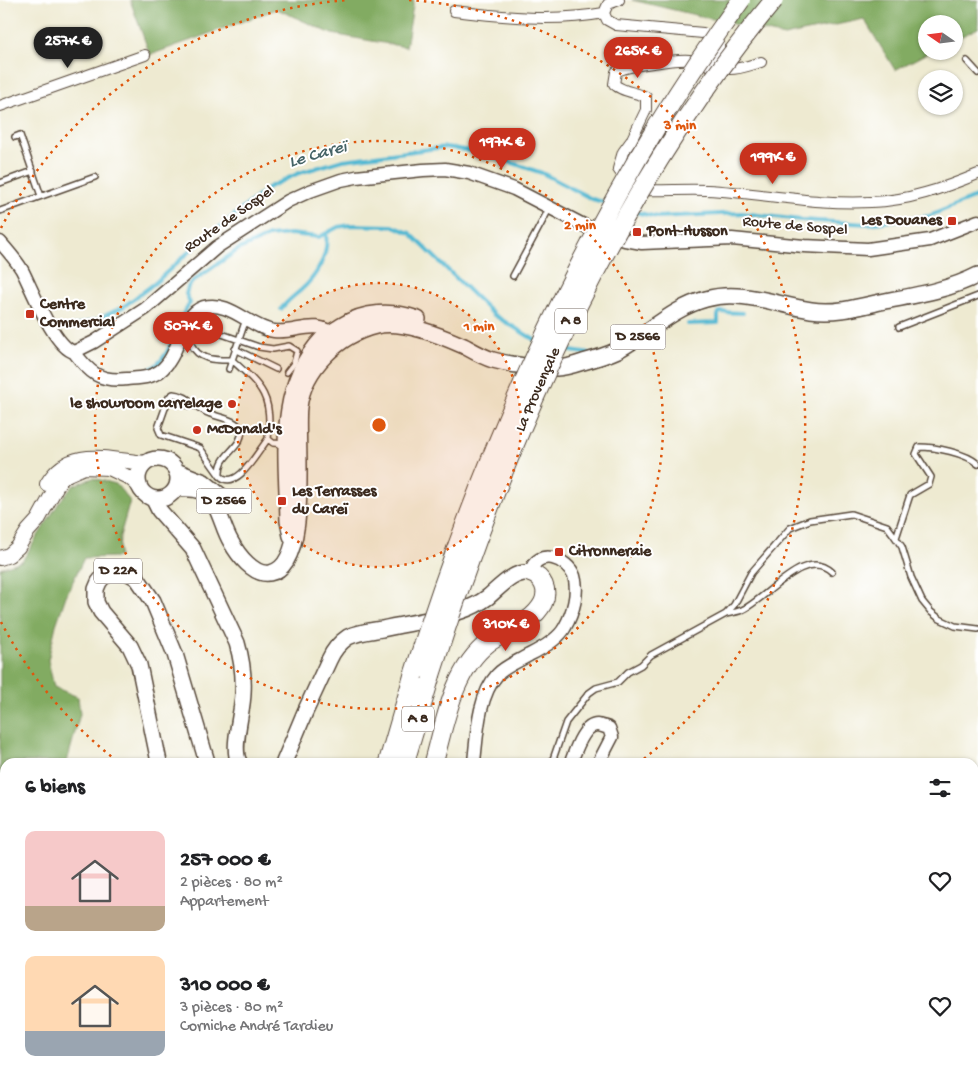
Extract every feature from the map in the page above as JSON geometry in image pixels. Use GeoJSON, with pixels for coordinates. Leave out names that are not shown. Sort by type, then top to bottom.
{"type":"FeatureCollection","features":[{"type":"Feature","properties":{"kind":"highway","name":"La Provençale"},"geometry":{"type":"LineString","coordinates":[[406,758],[422,675],[444,583],[482,480],[549,328],[629,174],[701,57],[741,0]]}},
{"type":"Feature","properties":{"kind":"highway","name":"La Provençale"},"geometry":{"type":"LineString","coordinates":[[390,758],[460,586],[504,470],[557,350],[582,300],[626,217],[672,141],[718,74],[774,0]]}},
{"type":"Feature","properties":{"kind":"highway"},"geometry":{"type":"LineString","coordinates":[[435,758],[446,717],[460,679],[469,663],[490,642],[532,616],[543,603],[546,595],[543,583],[539,577],[530,573]]}},
{"type":"Feature","properties":{"kind":"main road","name":"D 2566"},"geometry":{"type":"LineString","coordinates":[[293,542],[288,521],[287,412],[296,380],[305,361],[323,338],[336,337],[393,324],[410,327],[462,345],[492,360],[527,367],[562,368],[618,350],[670,315],[686,306],[708,298],[733,295],[812,310],[828,311],[933,291],[964,282],[978,275]]}},
{"type":"Feature","properties":{"kind":"main road","name":"D 2566"},"geometry":{"type":"LineString","coordinates":[[173,492],[193,488],[204,493],[216,508],[231,542],[247,564],[262,573],[277,571],[287,560],[298,522],[300,495],[298,431],[300,404],[308,380],[336,337]]}},
{"type":"Feature","properties":{"kind":"main road"},"geometry":{"type":"LineString","coordinates":[[28,531],[30,517],[52,475],[65,464],[84,457],[145,463],[159,459],[166,460],[176,471],[178,483],[173,492],[168,520]]}},
{"type":"Feature","properties":{"kind":"main road"},"geometry":{"type":"LineString","coordinates":[[145,463],[138,472],[138,485],[141,492],[154,500],[166,498],[173,492]]}},
{"type":"Feature","properties":{"kind":"main road"},"geometry":{"type":"LineString","coordinates":[[0,558],[8,555],[18,547],[38,520],[60,480],[74,470],[84,467],[109,468],[130,478],[138,485]]}},
{"type":"Feature","properties":{"kind":"main road","name":"D 2566"},"geometry":{"type":"LineString","coordinates":[[176,471],[204,482],[218,493],[239,537],[242,556]]}},
{"type":"Feature","properties":{"kind":"main road"},"geometry":{"type":"LineString","coordinates":[[154,500],[159,510],[193,549],[237,643],[244,679],[236,749],[237,758]]}},
{"type":"Feature","properties":{"kind":"main road","name":"D 22A"},"geometry":{"type":"LineString","coordinates":[[158,758],[139,665],[130,646],[101,612],[96,602],[96,589],[99,582],[113,572],[128,572],[137,578],[153,601],[175,654],[206,758]]}},
{"type":"Feature","properties":{"kind":"main road"},"geometry":{"type":"LineString","coordinates":[[286,758],[333,652],[348,637],[363,632],[443,617],[462,611],[486,598],[512,577],[523,573],[530,573]]}},
{"type":"Feature","properties":{"kind":"street"},"geometry":{"type":"LineString","coordinates":[[604,13],[608,4],[619,0]]}},
{"type":"Feature","properties":{"kind":"street"},"geometry":{"type":"LineString","coordinates":[[454,11],[540,18],[590,16],[604,13]]}},
{"type":"Feature","properties":{"kind":"street"},"geometry":{"type":"LineString","coordinates":[[604,13],[608,20],[616,25],[703,33],[718,39],[720,45],[719,53],[713,59],[704,62],[681,60],[626,68],[616,72],[614,84],[618,88],[646,97],[646,110],[631,142],[622,152],[618,169],[636,190],[707,190],[777,198],[873,202],[916,195],[978,174]]}},
{"type":"Feature","properties":{"kind":"street"},"geometry":{"type":"LineString","coordinates":[[0,106],[145,55]]}},
{"type":"Feature","properties":{"kind":"street"},"geometry":{"type":"LineString","coordinates":[[704,62],[715,68],[727,69],[740,69],[761,62]]}},
{"type":"Feature","properties":{"kind":"street","name":"Route de Sospel"},"geometry":{"type":"LineString","coordinates":[[74,352],[102,337],[144,308],[217,247],[265,215],[295,198],[341,180],[414,170],[453,170],[469,173],[514,189],[591,230],[607,236],[642,243],[732,239],[804,246],[868,249],[930,240],[978,221]]}},
{"type":"Feature","properties":{"kind":"street"},"geometry":{"type":"LineString","coordinates":[[607,236],[636,190]]}},
{"type":"Feature","properties":{"kind":"street"},"geometry":{"type":"LineString","coordinates":[[0,242],[16,260],[56,338],[68,350],[74,352],[87,368],[96,375],[108,380],[149,376],[160,372],[169,362],[189,320],[197,310],[207,306],[219,306],[264,328],[276,331],[315,327],[328,329],[336,337]]}},
{"type":"Feature","properties":{"kind":"street"},"geometry":{"type":"LineString","coordinates":[[475,758],[480,716],[487,693],[497,676],[514,663],[536,652],[552,640],[564,629],[572,611],[576,592],[574,575],[566,565],[546,557],[538,558],[532,564],[530,573]]}},
{"type":"Feature","properties":{"kind":"street"},"geometry":{"type":"LineString","coordinates":[[573,758],[580,739],[588,728],[597,725],[609,728],[612,737],[601,758]]}},
{"type":"Feature","properties":{"kind":"lane"},"geometry":{"type":"LineString","coordinates":[[967,61],[978,73]]}},
{"type":"Feature","properties":{"kind":"lane"},"geometry":{"type":"LineString","coordinates":[[15,137],[20,135],[41,196]]}},
{"type":"Feature","properties":{"kind":"lane"},"geometry":{"type":"LineString","coordinates":[[0,183],[33,171]]}},
{"type":"Feature","properties":{"kind":"lane"},"geometry":{"type":"LineString","coordinates":[[0,211],[95,177]]}},
{"type":"Feature","properties":{"kind":"lane"},"geometry":{"type":"LineString","coordinates":[[513,276],[550,208]]}},
{"type":"Feature","properties":{"kind":"lane"},"geometry":{"type":"LineString","coordinates":[[899,327],[978,296]]}},
{"type":"Feature","properties":{"kind":"lane"},"geometry":{"type":"LineString","coordinates":[[229,369],[246,319]]}},
{"type":"Feature","properties":{"kind":"lane"},"geometry":{"type":"LineString","coordinates":[[205,329],[200,330],[194,336],[192,344],[194,351],[200,356],[216,360],[232,360],[256,382],[263,391],[269,414],[268,439],[242,474],[230,480],[224,480],[220,476],[200,448],[161,435],[158,428],[168,399],[173,394],[182,395],[192,400],[196,406],[205,412],[236,423],[242,430],[239,443],[221,462],[219,468],[220,476]]}},
{"type":"Feature","properties":{"kind":"lane"},"geometry":{"type":"LineString","coordinates":[[216,332],[259,347],[273,349],[289,346],[297,352],[294,363],[287,372]]}},
{"type":"Feature","properties":{"kind":"lane"},"geometry":{"type":"LineString","coordinates":[[235,349],[276,369]]}},
{"type":"Feature","properties":{"kind":"lane"},"geometry":{"type":"LineString","coordinates":[[268,439],[274,443],[286,444],[291,447],[293,488],[300,495]]}},
{"type":"Feature","properties":{"kind":"lane"},"geometry":{"type":"LineString","coordinates":[[896,538],[910,495],[929,484],[930,477],[916,454],[920,446],[933,447],[964,457],[978,464]]}},
{"type":"Feature","properties":{"kind":"lane"},"geometry":{"type":"LineString","coordinates":[[726,614],[734,605],[751,573],[790,528],[810,520],[851,514],[887,526],[902,547],[911,577],[922,601],[931,612],[940,619],[955,626],[978,629]]}},
{"type":"Feature","properties":{"kind":"lane"},"geometry":{"type":"LineString","coordinates":[[553,758],[566,722],[589,693],[596,688],[618,682],[651,655],[726,614],[741,611],[779,582],[806,565],[825,565],[832,572]]}},
{"type":"Feature","properties":{"kind":"green space"},"geometry":{"type":"Polygon","coordinates":[[[130,0],[414,0],[406,47],[332,34],[277,9],[150,55],[130,0]]]}},
{"type":"Feature","properties":{"kind":"green space"},"geometry":{"type":"Polygon","coordinates":[[[632,0],[978,0],[978,28],[963,36],[963,15],[918,15],[918,58],[895,70],[864,19],[784,36],[632,0]]]}},
{"type":"Feature","properties":{"kind":"green space"},"geometry":{"type":"Polygon","coordinates":[[[93,478],[116,484],[130,501],[120,536],[119,557],[84,558],[66,596],[56,625],[48,660],[54,687],[78,697],[80,714],[68,758],[0,758],[0,568],[22,561],[60,501],[74,485],[93,478]]]}},
{"type":"Feature","properties":{"kind":"waterway","name":"Le Careï"},"geometry":{"type":"LineString","coordinates":[[70,327],[96,320],[123,307],[155,283],[191,250],[269,187],[299,173],[343,160],[446,147],[483,153],[542,173],[592,199],[607,203]]}},
{"type":"Feature","properties":{"kind":"waterway","name":"Le Careï"},"geometry":{"type":"LineString","coordinates":[[635,212],[657,217],[741,213],[801,220],[868,224],[929,216],[978,196]]}},
{"type":"Feature","properties":{"kind":"waterway"},"geometry":{"type":"LineString","coordinates":[[145,371],[155,366],[168,351],[184,311],[190,303],[186,294],[188,287],[193,281],[239,249],[269,236],[290,234],[319,237],[338,227],[350,225],[393,226],[410,233],[494,315],[538,342]]}},
{"type":"Feature","properties":{"kind":"waterway"},"geometry":{"type":"LineString","coordinates":[[281,309],[317,272],[326,250],[326,234]]}},
{"type":"Feature","properties":{"kind":"waterway"},"geometry":{"type":"LineString","coordinates":[[688,324],[718,323],[718,314],[720,312],[743,313]]}},
{"type":"Feature","properties":{"kind":"waterway"},"geometry":{"type":"LineString","coordinates":[[564,350],[591,354]]}},
{"type":"Feature","properties":{"kind":"waterway"},"geometry":{"type":"LineString","coordinates":[[111,372],[133,373]]}},
{"type":"Feature","properties":{"kind":"place","name":"Les Douanes"},"geometry":{"type":"Point","coordinates":[952,221]}},
{"type":"Feature","properties":{"kind":"place","name":"Pont-Husson"},"geometry":{"type":"Point","coordinates":[637,232]}},
{"type":"Feature","properties":{"kind":"place","name":"Centre Commercial"},"geometry":{"type":"Point","coordinates":[30,314]}},
{"type":"Feature","properties":{"kind":"place","name":"le showroom carrelage"},"geometry":{"type":"Point","coordinates":[232,404]}},
{"type":"Feature","properties":{"kind":"place","name":"McDonald's"},"geometry":{"type":"Point","coordinates":[197,430]}},
{"type":"Feature","properties":{"kind":"place","name":"Les Terrasses du Careï"},"geometry":{"type":"Point","coordinates":[282,501]}},
{"type":"Feature","properties":{"kind":"place","name":"Citronneraie"},"geometry":{"type":"Point","coordinates":[559,552]}}]}
